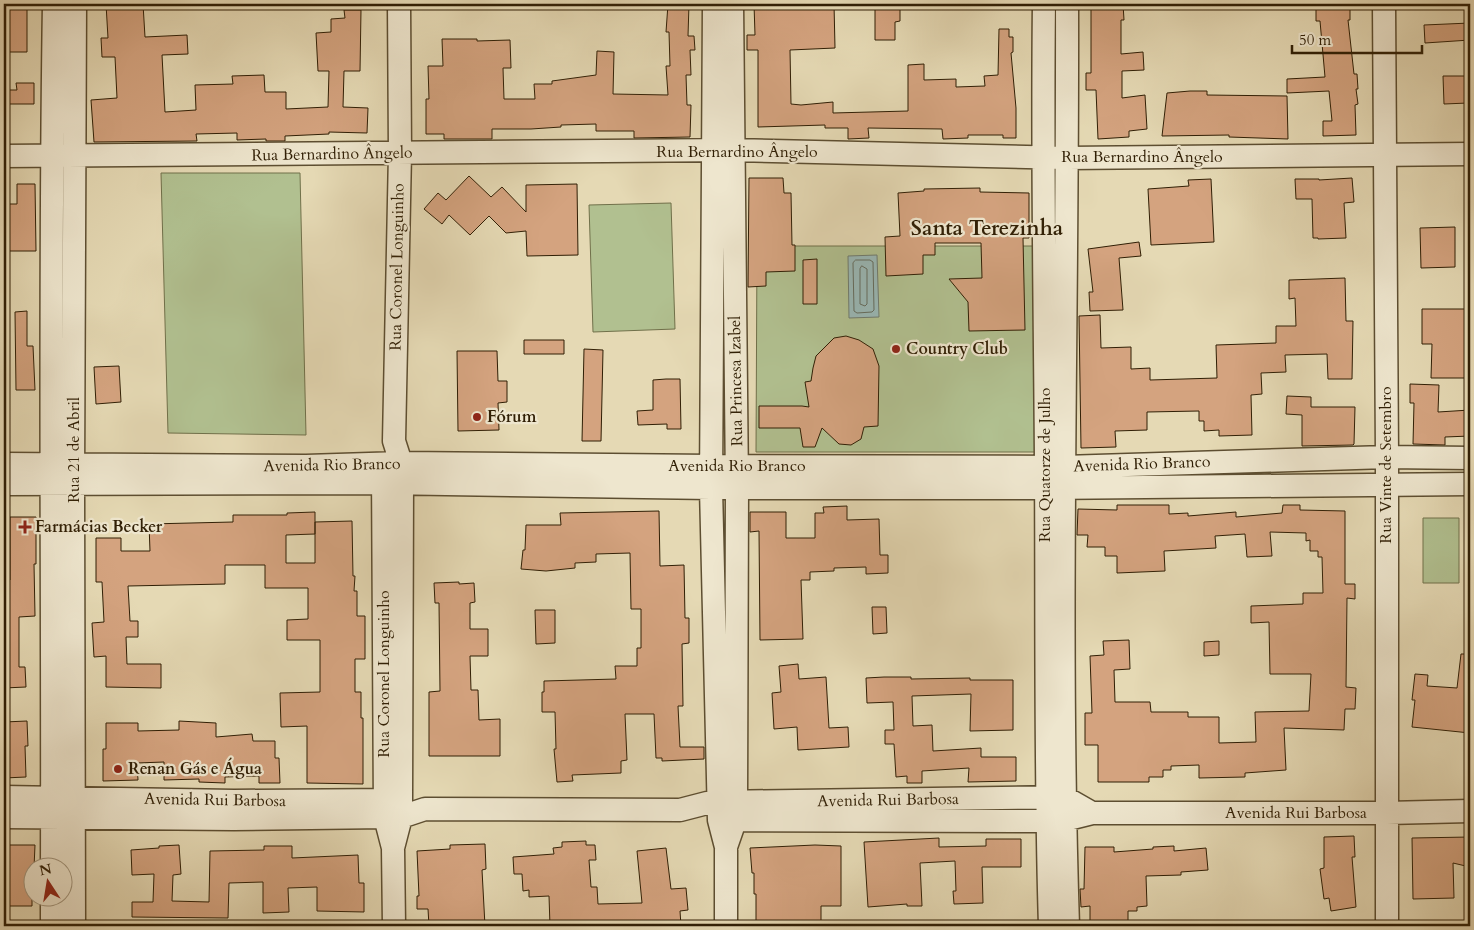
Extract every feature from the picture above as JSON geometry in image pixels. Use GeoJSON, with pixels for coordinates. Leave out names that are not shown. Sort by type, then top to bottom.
{"type":"FeatureCollection","features":[{"type":"Feature","properties":{"kind":"street","name":"Rua 21 de Abril"},"geometry":{"type":"LineString","coordinates":[[54,4],[51,474],[64,807],[74,926]]}},
{"type":"Feature","properties":{"kind":"street","name":"Rua 21 de Abril"},"geometry":{"type":"LineString","coordinates":[[54,858],[64,807],[74,474],[75,4]]}},
{"type":"Feature","properties":{"kind":"street","name":"Rua Coronel Longuinho"},"geometry":{"type":"LineString","coordinates":[[394,926],[392,474],[400,153],[399,4]]}},
{"type":"Feature","properties":{"kind":"street","name":"Rua Princesa Izabel"},"geometry":{"type":"LineString","coordinates":[[714,4],[723,151],[737,477],[726,847],[726,926]]}},
{"type":"Feature","properties":{"kind":"street","name":"Rua Princesa Izabel"},"geometry":{"type":"LineString","coordinates":[[727,811],[711,477],[723,151],[732,4]]}},
{"type":"Feature","properties":{"kind":"street","name":"Rua Quatorze de Julho"},"geometry":{"type":"LineString","coordinates":[[1044,4],[1042,157],[1044,277],[1055,356],[1056,820],[1050,926]]}},
{"type":"Feature","properties":{"kind":"street","name":"Rua Quatorze de Julho"},"geometry":{"type":"LineString","coordinates":[[1055,356],[1066,279],[1068,158],[1067,4]]}},
{"type":"Feature","properties":{"kind":"street","name":"Rua Vinte de Setembro"},"geometry":{"type":"LineString","coordinates":[[1384,4],[1387,457],[1387,926]]}},
{"type":"Feature","properties":{"kind":"street"},"geometry":{"type":"LineString","coordinates":[[1044,61],[1068,62]]}},
{"type":"Feature","properties":{"kind":"street"},"geometry":{"type":"LineString","coordinates":[[53,71],[75,73]]}},
{"type":"Feature","properties":{"kind":"street","name":"Rua Bernardino Ângelo"},"geometry":{"type":"LineString","coordinates":[[4,156],[723,151],[1068,158],[1470,154]]}},
{"type":"Feature","properties":{"kind":"street"},"geometry":{"type":"LineString","coordinates":[[1044,277],[1066,279]]}},
{"type":"Feature","properties":{"kind":"street","name":"Avenida Rio Branco"},"geometry":{"type":"LineString","coordinates":[[1055,477],[1387,457],[1470,458]]}},
{"type":"Feature","properties":{"kind":"street","name":"Avenida Rio Branco"},"geometry":{"type":"LineString","coordinates":[[4,464],[51,474],[1055,477],[1470,484]]}},
{"type":"Feature","properties":{"kind":"street","name":"Avenida Rio Branco"},"geometry":{"type":"LineString","coordinates":[[4,484],[51,474]]}},
{"type":"Feature","properties":{"kind":"street","name":"Avenida Rui Barbosa"},"geometry":{"type":"LineString","coordinates":[[4,797],[64,807],[234,810],[680,810],[707,803],[727,811],[1056,820],[1092,813],[1387,813],[1470,810]]}},
{"type":"Feature","properties":{"kind":"street","name":"Avenida Rui Barbosa"},"geometry":{"type":"LineString","coordinates":[[727,811],[1056,798],[1092,813]]}},
{"type":"Feature","properties":{"kind":"street","name":"Avenida Rui Barbosa"},"geometry":{"type":"LineString","coordinates":[[4,817],[64,807]]}},
{"type":"Feature","properties":{"kind":"street","name":"Rua Quatorze de Julho"},"geometry":{"type":"LineString","coordinates":[[1056,820],[1068,926]]}},
{"type":"Feature","properties":{"kind":"street"},"geometry":{"type":"LineString","coordinates":[[52,908],[52,926]]}},
{"type":"Feature","properties":{"kind":"green space"},"geometry":{"type":"Polygon","coordinates":[[[161,173],[300,173],[306,435],[168,433],[161,173]]]}},
{"type":"Feature","properties":{"kind":"green space"},"geometry":{"type":"Polygon","coordinates":[[[671,203],[675,329],[593,332],[589,205],[671,203]]]}},
{"type":"Feature","properties":{"kind":"green space","name":"Country Club"},"geometry":{"type":"Polygon","coordinates":[[[757,246],[1036,246],[1036,452],[756,452],[757,246]]]}},
{"type":"Feature","properties":{"kind":"green space"},"geometry":{"type":"Polygon","coordinates":[[[1423,518],[1459,518],[1459,583],[1423,583],[1423,518]]]}},
{"type":"Feature","properties":{"kind":"water"},"geometry":{"type":"Polygon","coordinates":[[[877,255],[879,317],[849,318],[848,256],[877,255]]]}},
{"type":"Feature","properties":{"kind":"building"},"geometry":{"type":"Polygon","coordinates":[[[4,4],[27,4],[27,52],[6,52],[6,47],[4,47],[4,4]]]}},
{"type":"Feature","properties":{"kind":"building"},"geometry":{"type":"Polygon","coordinates":[[[106,4],[143,4],[145,37],[187,35],[188,54],[162,55],[165,112],[196,110],[195,85],[233,84],[232,76],[264,75],[265,92],[286,92],[286,109],[328,107],[329,71],[318,71],[316,33],[331,32],[331,19],[345,18],[344,10],[361,10],[360,71],[344,71],[343,107],[368,108],[367,133],[329,132],[329,134],[285,136],[285,141],[266,141],[266,139],[237,140],[237,133],[196,134],[197,141],[94,142],[91,100],[117,98],[115,57],[102,57],[101,38],[108,38],[106,4]]]}},
{"type":"Feature","properties":{"kind":"building"},"geometry":{"type":"Polygon","coordinates":[[[668,4],[689,4],[688,36],[694,36],[695,50],[690,50],[691,75],[686,75],[687,105],[691,105],[690,137],[634,138],[634,131],[596,131],[596,124],[561,125],[561,127],[531,129],[492,129],[492,139],[444,139],[444,134],[426,134],[426,99],[429,99],[428,66],[443,66],[442,39],[510,40],[511,68],[503,68],[504,99],[535,99],[534,84],[552,84],[552,81],[596,75],[597,51],[614,52],[613,94],[668,95],[666,66],[670,66],[669,32],[666,32],[668,4]]]}},
{"type":"Feature","properties":{"kind":"building"},"geometry":{"type":"Polygon","coordinates":[[[754,4],[834,4],[835,48],[790,50],[791,104],[833,102],[833,113],[908,111],[908,65],[924,64],[924,80],[956,79],[956,87],[985,86],[984,76],[998,75],[999,29],[1009,29],[1009,37],[1013,37],[1013,52],[1011,53],[1016,108],[1016,138],[1003,138],[1003,135],[968,135],[968,138],[943,139],[942,129],[868,128],[869,138],[848,139],[848,128],[825,128],[825,125],[758,127],[758,50],[747,50],[747,35],[755,35],[754,4]]]}},
{"type":"Feature","properties":{"kind":"building"},"geometry":{"type":"Polygon","coordinates":[[[875,4],[900,4],[900,21],[895,22],[895,40],[875,40],[875,4]]]}},
{"type":"Feature","properties":{"kind":"building"},"geometry":{"type":"Polygon","coordinates":[[[1091,4],[1123,4],[1124,20],[1121,20],[1121,54],[1143,52],[1144,70],[1122,71],[1122,98],[1145,95],[1147,129],[1129,131],[1129,137],[1098,139],[1096,90],[1086,90],[1086,73],[1091,73],[1091,4]]]}},
{"type":"Feature","properties":{"kind":"building"},"geometry":{"type":"Polygon","coordinates":[[[1316,4],[1350,4],[1350,20],[1348,20],[1354,74],[1357,74],[1358,89],[1356,89],[1358,104],[1355,105],[1356,135],[1323,136],[1323,121],[1332,121],[1329,91],[1287,93],[1287,79],[1325,77],[1320,21],[1316,21],[1316,4]]]}},
{"type":"Feature","properties":{"kind":"building"},"geometry":{"type":"Polygon","coordinates":[[[1470,23],[1470,40],[1425,43],[1424,25],[1470,23]]]}},
{"type":"Feature","properties":{"kind":"building"},"geometry":{"type":"Polygon","coordinates":[[[1443,76],[1467,76],[1468,103],[1444,104],[1443,76]]]}},
{"type":"Feature","properties":{"kind":"building"},"geometry":{"type":"Polygon","coordinates":[[[16,83],[34,83],[34,104],[4,104],[4,90],[17,90],[16,83]]]}},
{"type":"Feature","properties":{"kind":"building"},"geometry":{"type":"Polygon","coordinates":[[[1207,91],[1207,95],[1287,96],[1288,139],[1229,137],[1229,135],[1162,136],[1167,93],[1207,91]]]}},
{"type":"Feature","properties":{"kind":"building"},"geometry":{"type":"Polygon","coordinates":[[[469,176],[491,197],[502,187],[526,212],[526,185],[577,184],[578,255],[527,256],[526,231],[506,233],[489,216],[470,235],[449,215],[442,224],[424,209],[438,193],[446,200],[469,176]]]}},
{"type":"Feature","properties":{"kind":"building"},"geometry":{"type":"Polygon","coordinates":[[[749,178],[783,178],[784,193],[791,193],[792,245],[795,245],[795,271],[766,272],[766,286],[748,287],[749,178]]]}},
{"type":"Feature","properties":{"kind":"building"},"geometry":{"type":"Polygon","coordinates":[[[1352,178],[1354,202],[1344,203],[1346,238],[1313,238],[1312,199],[1296,199],[1295,179],[1352,178]]]}},
{"type":"Feature","properties":{"kind":"building"},"geometry":{"type":"Polygon","coordinates":[[[1211,179],[1214,242],[1151,245],[1148,189],[1189,186],[1188,180],[1211,179]]]}},
{"type":"Feature","properties":{"kind":"building"},"geometry":{"type":"Polygon","coordinates":[[[17,184],[35,184],[36,251],[4,251],[4,204],[17,204],[17,184]]]}},
{"type":"Feature","properties":{"kind":"building"},"geometry":{"type":"Polygon","coordinates":[[[980,188],[980,192],[1029,193],[1029,238],[1023,238],[1025,330],[969,331],[968,302],[949,279],[982,278],[981,243],[935,243],[935,255],[923,255],[923,274],[886,276],[885,237],[900,236],[898,193],[924,191],[924,189],[980,188]]]}},
{"type":"Feature","properties":{"kind":"building"},"geometry":{"type":"Polygon","coordinates":[[[1455,227],[1455,267],[1421,268],[1420,228],[1455,227]]]}},
{"type":"Feature","properties":{"kind":"building"},"geometry":{"type":"Polygon","coordinates":[[[1139,242],[1141,256],[1119,258],[1123,310],[1090,311],[1089,292],[1093,292],[1088,249],[1139,242]]]}},
{"type":"Feature","properties":{"kind":"building"},"geometry":{"type":"Polygon","coordinates":[[[817,259],[817,304],[803,304],[803,260],[817,259]]]}},
{"type":"Feature","properties":{"kind":"building"},"geometry":{"type":"Polygon","coordinates":[[[1345,278],[1346,321],[1353,321],[1352,379],[1328,379],[1327,354],[1285,355],[1286,372],[1261,373],[1262,394],[1251,395],[1252,435],[1219,436],[1219,430],[1204,431],[1204,421],[1199,421],[1199,411],[1147,412],[1147,430],[1115,431],[1116,447],[1081,448],[1079,316],[1100,315],[1101,348],[1131,347],[1131,369],[1150,368],[1150,380],[1217,378],[1216,345],[1276,343],[1276,326],[1296,326],[1295,298],[1289,299],[1289,280],[1345,278]]]}},
{"type":"Feature","properties":{"kind":"building"},"geometry":{"type":"Polygon","coordinates":[[[1422,309],[1470,309],[1469,378],[1431,378],[1432,344],[1422,344],[1422,309]]]}},
{"type":"Feature","properties":{"kind":"building"},"geometry":{"type":"Polygon","coordinates":[[[27,311],[27,346],[33,346],[35,390],[16,390],[15,312],[27,311]]]}},
{"type":"Feature","properties":{"kind":"building"},"geometry":{"type":"Polygon","coordinates":[[[846,336],[859,340],[873,349],[879,366],[878,426],[864,427],[861,439],[851,445],[839,444],[822,428],[815,447],[803,447],[800,428],[759,428],[759,406],[809,407],[805,382],[811,381],[816,356],[834,338],[846,336]]]}},
{"type":"Feature","properties":{"kind":"building"},"geometry":{"type":"Polygon","coordinates":[[[524,340],[564,340],[564,354],[524,354],[524,340]]]}},
{"type":"Feature","properties":{"kind":"building"},"geometry":{"type":"Polygon","coordinates":[[[584,349],[603,350],[601,441],[582,441],[584,349]]]}},
{"type":"Feature","properties":{"kind":"building"},"geometry":{"type":"Polygon","coordinates":[[[457,351],[497,351],[498,381],[507,381],[507,402],[498,403],[499,430],[458,431],[457,351]]]}},
{"type":"Feature","properties":{"kind":"building"},"geometry":{"type":"Polygon","coordinates":[[[119,366],[121,402],[96,404],[94,367],[119,366]]]}},
{"type":"Feature","properties":{"kind":"building"},"geometry":{"type":"Polygon","coordinates":[[[680,379],[681,429],[667,429],[667,424],[638,425],[637,411],[653,410],[653,380],[680,379]]]}},
{"type":"Feature","properties":{"kind":"building"},"geometry":{"type":"Polygon","coordinates":[[[1410,384],[1439,385],[1438,412],[1470,410],[1470,436],[1445,437],[1445,445],[1413,444],[1414,403],[1410,403],[1410,384]]]}},
{"type":"Feature","properties":{"kind":"building"},"geometry":{"type":"Polygon","coordinates":[[[1287,396],[1311,397],[1311,407],[1355,407],[1354,444],[1302,446],[1302,415],[1286,414],[1287,396]]]}},
{"type":"Feature","properties":{"kind":"building"},"geometry":{"type":"Polygon","coordinates":[[[1117,505],[1169,505],[1169,514],[1188,513],[1188,516],[1236,512],[1236,517],[1282,513],[1283,505],[1300,505],[1300,510],[1345,511],[1345,584],[1355,584],[1355,599],[1347,598],[1346,687],[1356,688],[1355,709],[1345,709],[1344,730],[1284,728],[1286,770],[1245,773],[1245,777],[1199,778],[1199,765],[1171,766],[1171,770],[1163,770],[1163,777],[1149,777],[1149,782],[1098,782],[1098,745],[1085,745],[1085,713],[1092,713],[1090,656],[1104,655],[1103,641],[1129,640],[1130,669],[1114,670],[1115,702],[1150,702],[1151,712],[1188,712],[1188,717],[1219,717],[1219,743],[1256,742],[1255,712],[1309,711],[1311,674],[1270,674],[1269,622],[1251,623],[1251,606],[1303,604],[1303,593],[1323,593],[1322,557],[1318,557],[1318,551],[1310,551],[1310,540],[1306,541],[1306,533],[1270,532],[1272,556],[1247,557],[1245,534],[1215,536],[1216,548],[1164,551],[1165,571],[1117,573],[1117,556],[1105,556],[1105,547],[1087,547],[1088,535],[1077,535],[1078,509],[1117,510],[1117,505]]]}},
{"type":"Feature","properties":{"kind":"building"},"geometry":{"type":"Polygon","coordinates":[[[847,506],[847,520],[879,519],[880,555],[888,555],[888,573],[866,574],[866,567],[834,568],[834,571],[810,572],[810,580],[801,580],[803,639],[760,640],[759,531],[750,532],[750,512],[786,512],[786,538],[815,538],[815,513],[824,513],[823,507],[847,506]]]}},
{"type":"Feature","properties":{"kind":"building"},"geometry":{"type":"Polygon","coordinates":[[[659,511],[660,566],[684,565],[685,618],[689,618],[689,643],[682,644],[683,706],[678,706],[680,747],[704,747],[704,759],[662,761],[662,758],[656,758],[654,714],[625,714],[627,760],[621,761],[621,773],[572,775],[573,781],[557,782],[554,749],[556,749],[555,712],[542,712],[544,681],[616,679],[615,666],[637,666],[637,648],[641,648],[641,609],[631,609],[630,553],[596,554],[596,562],[575,563],[575,568],[546,571],[521,569],[523,550],[525,550],[526,525],[561,525],[560,513],[659,511]]]}},
{"type":"Feature","properties":{"kind":"building"},"geometry":{"type":"Polygon","coordinates":[[[315,512],[315,522],[352,521],[353,576],[355,576],[354,591],[357,591],[357,616],[365,616],[365,659],[355,659],[355,692],[361,692],[361,718],[363,718],[363,784],[307,783],[307,726],[281,727],[280,693],[320,692],[320,640],[287,640],[287,620],[308,619],[308,588],[265,588],[265,565],[225,565],[225,584],[128,586],[130,621],[138,621],[138,637],[126,637],[127,664],[161,664],[161,688],[106,687],[106,656],[94,657],[92,623],[104,622],[102,582],[96,582],[96,538],[121,538],[121,551],[150,551],[149,524],[233,522],[233,515],[287,515],[287,513],[315,512]],[[315,534],[286,535],[286,563],[315,563],[315,534]]]}},
{"type":"Feature","properties":{"kind":"building"},"geometry":{"type":"Polygon","coordinates":[[[10,517],[36,517],[36,564],[34,564],[35,616],[19,617],[19,667],[25,667],[26,687],[4,688],[4,581],[10,580],[10,517]]]}},
{"type":"Feature","properties":{"kind":"building"},"geometry":{"type":"Polygon","coordinates":[[[459,582],[459,584],[474,583],[475,602],[470,603],[470,629],[488,629],[488,656],[470,656],[471,690],[478,690],[479,720],[500,719],[500,756],[429,756],[429,692],[440,691],[439,603],[435,603],[434,583],[459,582]]]}},
{"type":"Feature","properties":{"kind":"building"},"geometry":{"type":"Polygon","coordinates":[[[872,607],[886,607],[887,633],[873,634],[872,607]]]}},
{"type":"Feature","properties":{"kind":"building"},"geometry":{"type":"Polygon","coordinates":[[[535,610],[555,610],[555,643],[536,644],[535,610]]]}},
{"type":"Feature","properties":{"kind":"building"},"geometry":{"type":"Polygon","coordinates":[[[1219,641],[1219,655],[1204,656],[1204,642],[1219,641]]]}},
{"type":"Feature","properties":{"kind":"building"},"geometry":{"type":"Polygon","coordinates":[[[1461,654],[1470,654],[1470,733],[1412,727],[1415,700],[1412,700],[1415,674],[1428,675],[1427,686],[1457,688],[1461,654]]]}},
{"type":"Feature","properties":{"kind":"building"},"geometry":{"type":"Polygon","coordinates":[[[798,664],[799,679],[826,677],[829,728],[848,727],[849,747],[798,750],[797,727],[774,729],[772,693],[781,692],[779,666],[798,664]]]}},
{"type":"Feature","properties":{"kind":"building"},"geometry":{"type":"Polygon","coordinates":[[[866,678],[1013,680],[1013,730],[970,731],[971,694],[912,696],[913,726],[932,725],[933,751],[981,748],[981,757],[1016,757],[1016,781],[968,782],[969,768],[922,771],[922,783],[907,783],[907,776],[896,777],[894,744],[885,744],[885,730],[894,730],[893,702],[867,703],[866,678]]]}},
{"type":"Feature","properties":{"kind":"building"},"geometry":{"type":"Polygon","coordinates":[[[27,721],[28,746],[25,746],[26,777],[4,778],[4,722],[27,721]]]}},
{"type":"Feature","properties":{"kind":"building"},"geometry":{"type":"Polygon","coordinates":[[[179,721],[216,723],[216,737],[252,734],[253,741],[275,741],[275,758],[279,758],[280,783],[259,783],[259,776],[225,777],[225,783],[199,782],[199,779],[164,780],[164,762],[137,763],[138,780],[103,781],[103,749],[106,749],[106,723],[138,723],[138,731],[179,730],[179,721]]]}},
{"type":"Feature","properties":{"kind":"building"},"geometry":{"type":"Polygon","coordinates":[[[1354,836],[1355,857],[1352,857],[1356,907],[1331,911],[1329,898],[1324,899],[1320,869],[1324,868],[1324,837],[1354,836]]]}},
{"type":"Feature","properties":{"kind":"building"},"geometry":{"type":"Polygon","coordinates":[[[1470,837],[1470,867],[1453,863],[1454,898],[1413,899],[1412,838],[1470,837]]]}},
{"type":"Feature","properties":{"kind":"building"},"geometry":{"type":"Polygon","coordinates":[[[939,838],[939,847],[986,846],[986,839],[1021,839],[1021,867],[982,867],[983,903],[954,904],[953,891],[956,891],[955,861],[920,863],[922,906],[907,906],[907,904],[868,907],[864,842],[939,838]]]}},
{"type":"Feature","properties":{"kind":"building"},"geometry":{"type":"Polygon","coordinates":[[[586,841],[586,845],[595,845],[596,860],[589,860],[591,887],[597,887],[598,904],[642,903],[637,851],[666,848],[671,889],[686,888],[688,910],[680,911],[681,926],[550,926],[549,896],[529,897],[529,890],[523,891],[522,874],[514,874],[513,857],[554,854],[553,848],[562,847],[562,842],[586,841]]]}},
{"type":"Feature","properties":{"kind":"building"},"geometry":{"type":"Polygon","coordinates":[[[485,844],[486,869],[482,870],[485,926],[429,926],[428,909],[417,909],[417,896],[419,896],[417,851],[450,849],[450,845],[485,844]]]}},
{"type":"Feature","properties":{"kind":"building"},"geometry":{"type":"Polygon","coordinates":[[[8,845],[35,845],[34,858],[22,858],[22,906],[7,906],[8,845]]]}},
{"type":"Feature","properties":{"kind":"building"},"geometry":{"type":"Polygon","coordinates":[[[179,845],[181,874],[173,875],[172,901],[209,902],[210,851],[264,850],[264,846],[292,846],[292,858],[358,855],[359,883],[364,883],[364,912],[317,911],[317,887],[288,888],[289,912],[263,913],[263,882],[229,883],[228,918],[132,917],[132,902],[153,902],[154,874],[132,875],[131,850],[179,845]]]}},
{"type":"Feature","properties":{"kind":"building"},"geometry":{"type":"Polygon","coordinates":[[[815,845],[841,846],[841,906],[821,906],[821,926],[756,926],[756,894],[754,894],[754,873],[752,873],[750,848],[815,845]]]}},
{"type":"Feature","properties":{"kind":"building"},"geometry":{"type":"Polygon","coordinates":[[[1174,846],[1174,851],[1206,848],[1208,870],[1181,872],[1181,875],[1146,876],[1147,906],[1137,907],[1137,911],[1128,911],[1128,926],[1090,926],[1090,906],[1081,907],[1080,889],[1084,889],[1085,847],[1114,847],[1114,852],[1174,846]]]}},
{"type":"Feature","properties":{"kind":"place","name":"Country Club"},"geometry":{"type":"Point","coordinates":[896,349]}},
{"type":"Feature","properties":{"kind":"place","name":"Fórum"},"geometry":{"type":"Point","coordinates":[477,417]}},
{"type":"Feature","properties":{"kind":"place","name":"Farmácias Becker"},"geometry":{"type":"Point","coordinates":[25,527]}},
{"type":"Feature","properties":{"kind":"place","name":"Renan Gás e Água"},"geometry":{"type":"Point","coordinates":[118,769]}},
{"type":"Feature","properties":{"kind":"district","name":"Santa Terezinha"},"geometry":{"type":"Point","coordinates":[987,228]}}]}
